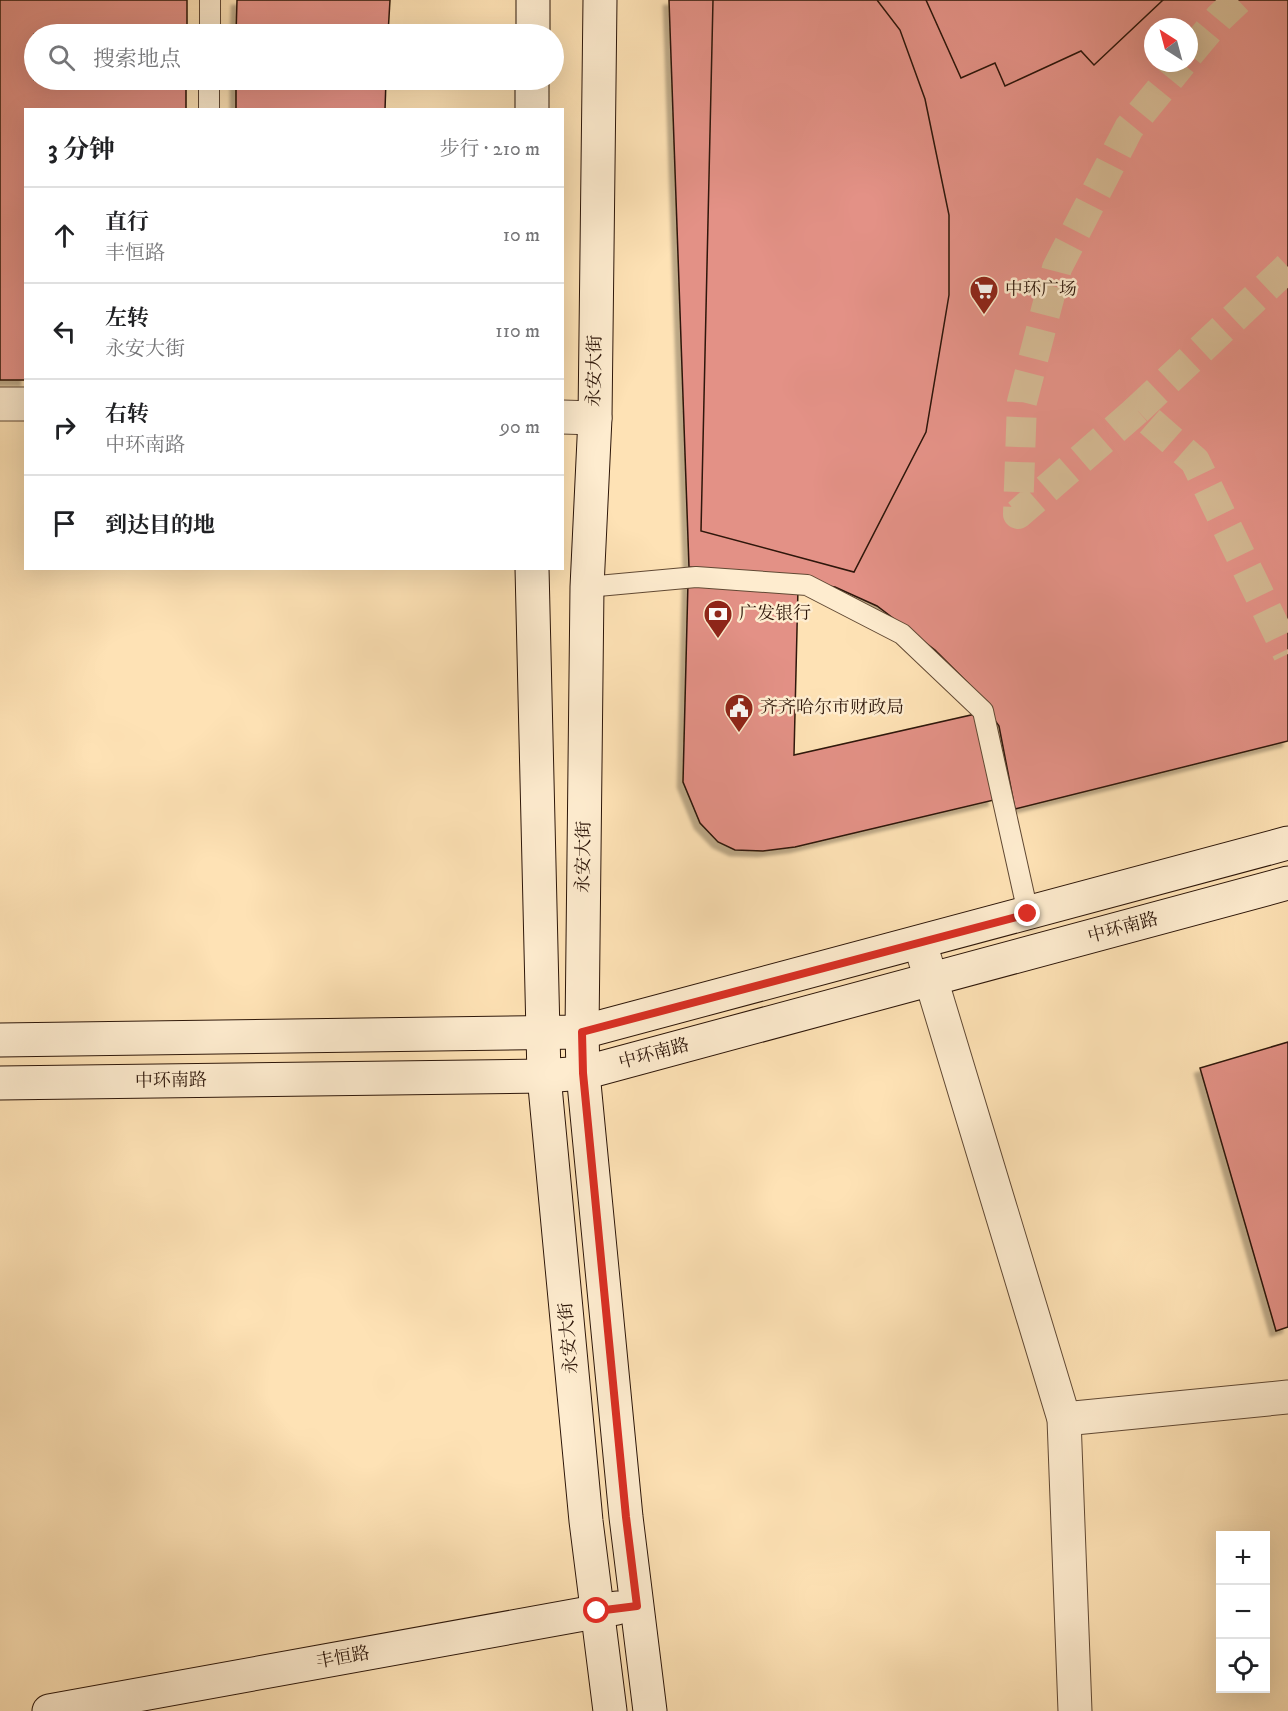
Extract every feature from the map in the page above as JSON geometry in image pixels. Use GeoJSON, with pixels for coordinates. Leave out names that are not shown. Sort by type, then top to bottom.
{"type":"FeatureCollection","features":[{"type":"Feature","properties":{"kind":"main road"},"geometry":{"type":"LineString","coordinates":[[533,0],[533,24]]}},
{"type":"Feature","properties":{"kind":"main road","name":"永安大街"},"geometry":{"type":"LineString","coordinates":[[600,0],[595,418],[587,588],[583,1073],[626,1517],[650,1711]]}},
{"type":"Feature","properties":{"kind":"main road"},"geometry":{"type":"LineString","coordinates":[[532,90],[532,108]]}},
{"type":"Feature","properties":{"kind":"main road"},"geometry":{"type":"LineString","coordinates":[[0,404],[24,405]]}},
{"type":"Feature","properties":{"kind":"main road"},"geometry":{"type":"LineString","coordinates":[[564,417],[595,418]]}},
{"type":"Feature","properties":{"kind":"main road","name":"永安大街"},"geometry":{"type":"LineString","coordinates":[[532,570],[544,1076],[585,1510],[610,1711]]}},
{"type":"Feature","properties":{"kind":"main road"},"geometry":{"type":"LineString","coordinates":[[0,1040],[582,1032],[1288,843]]}},
{"type":"Feature","properties":{"kind":"main road","name":"中环南路"},"geometry":{"type":"LineString","coordinates":[[0,1083],[544,1076],[583,1073],[1288,883]]}},
{"type":"Feature","properties":{"kind":"main road"},"geometry":{"type":"LineString","coordinates":[[920,943],[1064,1419],[1075,1711]]}},
{"type":"Feature","properties":{"kind":"main road"},"geometry":{"type":"LineString","coordinates":[[1064,1419],[1288,1397]]}},
{"type":"Feature","properties":{"kind":"main road","name":"丰恒路"},"geometry":{"type":"LineString","coordinates":[[50,1711],[597,1611],[637,1606]]}},
{"type":"Feature","properties":{"kind":"lane"},"geometry":{"type":"LineString","coordinates":[[210,0],[210,24]]}},
{"type":"Feature","properties":{"kind":"lane"},"geometry":{"type":"LineString","coordinates":[[209,90],[209,108]]}},
{"type":"Feature","properties":{"kind":"lane"},"geometry":{"type":"LineString","coordinates":[[587,588],[696,577],[807,585],[902,634],[983,711],[1028,914]]}},
{"type":"Feature","properties":{"kind":"building"},"geometry":{"type":"Polygon","coordinates":[[[0,0],[187,0],[187,24],[24,24],[24,90],[186,90],[186,108],[24,108],[24,380],[0,380],[0,0]]]}},
{"type":"Feature","properties":{"kind":"building"},"geometry":{"type":"Polygon","coordinates":[[[237,0],[390,0],[389,24],[236,24],[237,0]]]}},
{"type":"Feature","properties":{"kind":"building","name":"中环广场"},"geometry":{"type":"Polygon","coordinates":[[[669,0],[1288,0],[1288,741],[1015,809],[999,726],[969,684],[935,650],[877,606],[835,587],[689,567],[669,0]]]}},
{"type":"Feature","properties":{"kind":"building"},"geometry":{"type":"Polygon","coordinates":[[[713,0],[877,0],[900,30],[925,99],[949,215],[949,295],[926,432],[854,572],[701,531],[713,0]]]}},
{"type":"Feature","properties":{"kind":"building"},"geometry":{"type":"Polygon","coordinates":[[[926,0],[1163,0],[1094,65],[1081,51],[1005,86],[995,63],[961,78],[926,0]]]}},
{"type":"Feature","properties":{"kind":"building"},"geometry":{"type":"Polygon","coordinates":[[[236,90],[386,90],[385,108],[236,108],[236,90]]]}},
{"type":"Feature","properties":{"kind":"building","name":"齐齐哈尔市财政局"},"geometry":{"type":"Polygon","coordinates":[[[688,582],[798,588],[794,755],[980,713],[994,800],[795,847],[763,851],[735,850],[718,842],[700,823],[683,782],[688,582]]]}},
{"type":"Feature","properties":{"kind":"building"},"geometry":{"type":"Polygon","coordinates":[[[1288,1042],[1288,1327],[1276,1331],[1200,1068],[1288,1042]]]}},
{"type":"Feature","properties":{"kind":"tunnel"},"geometry":{"type":"LineString","coordinates":[[1198,43],[1238,0]]}},
{"type":"Feature","properties":{"kind":"tunnel"},"geometry":{"type":"LineString","coordinates":[[1137,410],[1018,514],[1022,402],[1057,268],[1129,128],[1175,72]]}},
{"type":"Feature","properties":{"kind":"tunnel"},"geometry":{"type":"LineString","coordinates":[[1288,267],[1137,410],[1195,461],[1288,654]]}},
{"type":"Feature","properties":{"kind":"place","name":"中环广场"},"geometry":{"type":"Point","coordinates":[984,316]}},
{"type":"Feature","properties":{"kind":"place","name":"广发银行"},"geometry":{"type":"Point","coordinates":[718,640]}},
{"type":"Feature","properties":{"kind":"place","name":"齐齐哈尔市财政局"},"geometry":{"type":"Point","coordinates":[739,734]}},
{"type":"Feature","properties":{"kind":"route"},"geometry":{"type":"LineString","coordinates":[[597,1611],[637,1606],[626,1517],[583,1073],[582,1032],[1028,914]]}}]}
